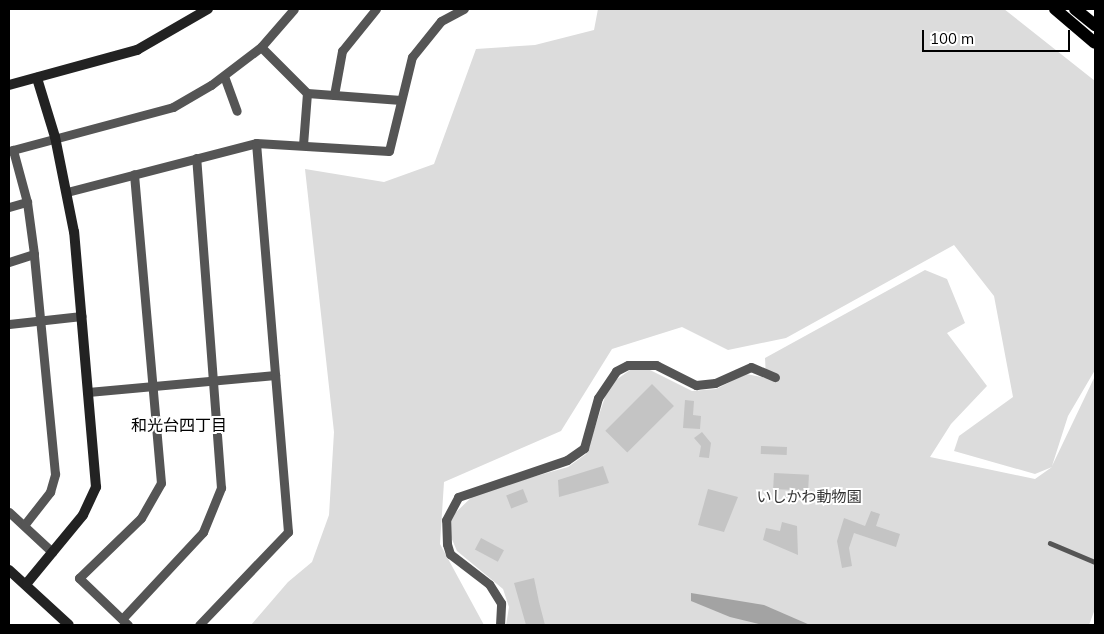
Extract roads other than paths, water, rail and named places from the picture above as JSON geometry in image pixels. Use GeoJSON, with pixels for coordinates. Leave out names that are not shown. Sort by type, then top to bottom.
{"type":"FeatureCollection","features":[{"type":"Feature","properties":{"kind":"main road"},"geometry":{"type":"LineString","coordinates":[[1055,9],[1095,43]]}},
{"type":"Feature","properties":{"kind":"main road"},"geometry":{"type":"LineString","coordinates":[[1075,9],[1095,26]]}},
{"type":"Feature","properties":{"kind":"street"},"geometry":{"type":"LineString","coordinates":[[9,85],[137,50],[208,9]]}},
{"type":"Feature","properties":{"kind":"street"},"geometry":{"type":"LineString","coordinates":[[25,524],[50,492],[55,474],[41,320],[27,202],[11,150],[173,106],[224,76],[261,47],[294,9]]}},
{"type":"Feature","properties":{"kind":"street"},"geometry":{"type":"LineString","coordinates":[[334,95],[342,51],[376,9]]}},
{"type":"Feature","properties":{"kind":"street"},"geometry":{"type":"LineString","coordinates":[[67,192],[256,143],[389,151],[412,57],[451,11],[464,9]]}},
{"type":"Feature","properties":{"kind":"street"},"geometry":{"type":"LineString","coordinates":[[261,47],[307,93],[401,100]]}},
{"type":"Feature","properties":{"kind":"street"},"geometry":{"type":"LineString","coordinates":[[224,76],[237,111]]}},
{"type":"Feature","properties":{"kind":"street"},"geometry":{"type":"LineString","coordinates":[[27,582],[83,516],[96,487],[82,316],[67,192],[55,137],[37,78]]}},
{"type":"Feature","properties":{"kind":"street"},"geometry":{"type":"LineString","coordinates":[[303,145],[307,93]]}},
{"type":"Feature","properties":{"kind":"street"},"geometry":{"type":"LineString","coordinates":[[199,625],[288,532],[256,143]]}},
{"type":"Feature","properties":{"kind":"street"},"geometry":{"type":"LineString","coordinates":[[134,174],[161,483],[141,518],[79,578],[125,622],[204,532],[221,488],[215,381],[196,158]]}},
{"type":"Feature","properties":{"kind":"street"},"geometry":{"type":"LineString","coordinates":[[9,207],[27,202]]}},
{"type":"Feature","properties":{"kind":"street"},"geometry":{"type":"LineString","coordinates":[[9,262],[34,254]]}},
{"type":"Feature","properties":{"kind":"street"},"geometry":{"type":"LineString","coordinates":[[9,324],[82,316]]}},
{"type":"Feature","properties":{"kind":"street"},"geometry":{"type":"LineString","coordinates":[[500,625],[501,604],[489,584],[450,554],[447,544],[446,520],[458,497],[568,460],[584,448],[598,398],[616,371],[628,365],[656,365],[696,385],[716,383],[751,367],[775,377]]}},
{"type":"Feature","properties":{"kind":"street"},"geometry":{"type":"LineString","coordinates":[[88,392],[275,376]]}},
{"type":"Feature","properties":{"kind":"street"},"geometry":{"type":"LineString","coordinates":[[9,512],[25,524],[52,552]]}},
{"type":"Feature","properties":{"kind":"street"},"geometry":{"type":"LineString","coordinates":[[9,570],[27,582],[69,625]]}},
{"type":"Feature","properties":{"kind":"lane"},"geometry":{"type":"LineString","coordinates":[[1050,542],[1095,562]]}},
{"type":"Feature","properties":{"kind":"district","name":"和光台四丁目"},"geometry":{"type":"Point","coordinates":[179,425]}},
{"type":"Feature","properties":{"kind":"park label","name":"いしかわ動物園"},"geometry":{"type":"Point","coordinates":[809,497]}}]}
